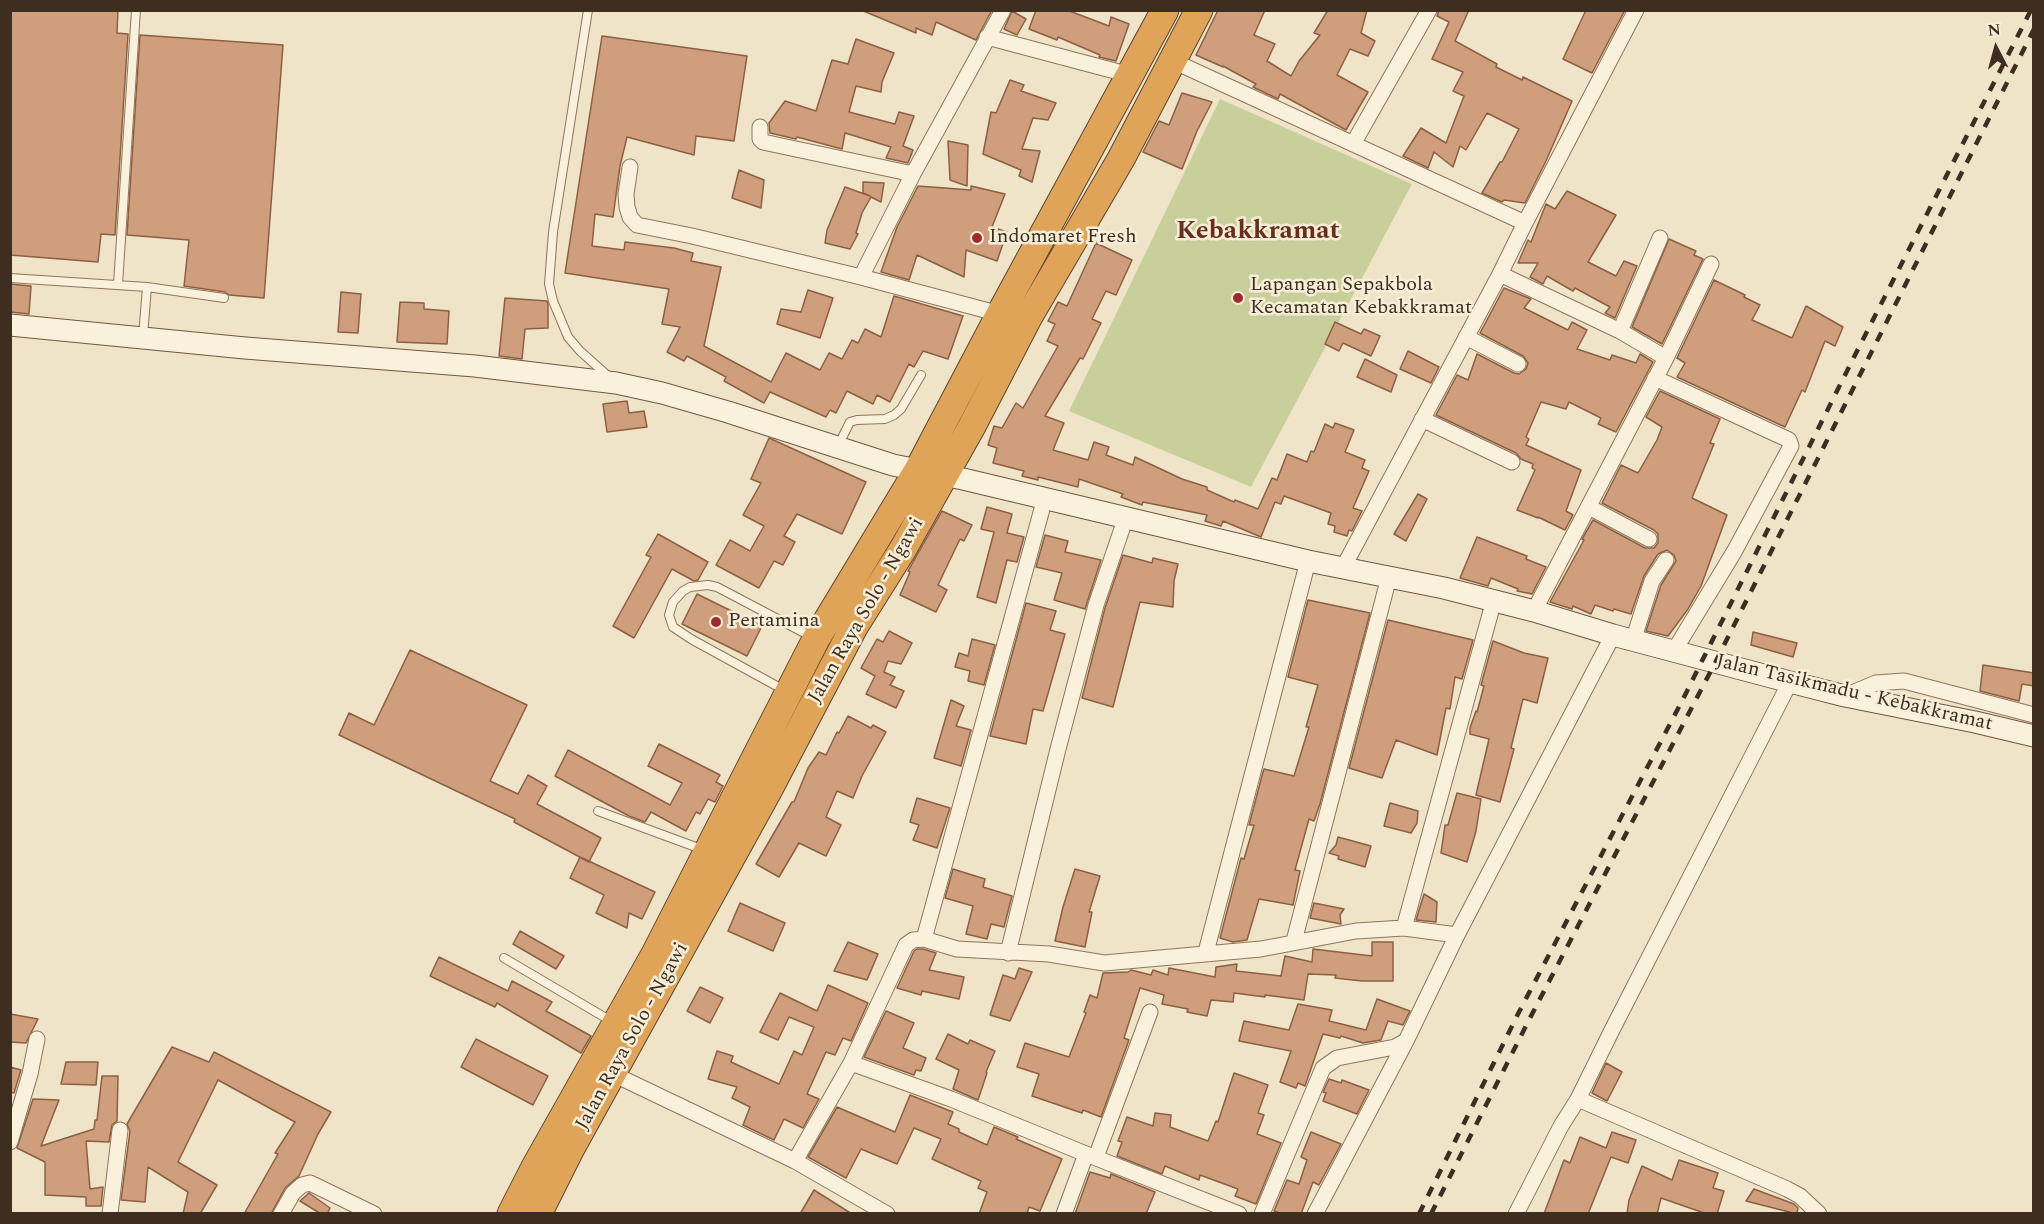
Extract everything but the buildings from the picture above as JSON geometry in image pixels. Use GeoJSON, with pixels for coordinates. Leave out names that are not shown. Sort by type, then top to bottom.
{"type":"FeatureCollection","features":[{"type":"Feature","properties":{"kind":"highway","name":"Jalan Raya Solo - Ngawi"},"geometry":{"type":"LineString","coordinates":[[511,1214],[655,954],[816,639],[918,470],[1165,10]]}},
{"type":"Feature","properties":{"kind":"highway","name":"Jalan Raya Solo - Ngawi"},"geometry":{"type":"LineString","coordinates":[[538,1214],[570,1150],[768,791],[854,627],[903,549],[945,475],[1028,318],[1121,159],[1199,10]]}},
{"type":"Feature","properties":{"kind":"main road","name":"Jalan Tasikmadu - Kebakkramat"},"geometry":{"type":"LineString","coordinates":[[10,325],[475,366],[615,383],[699,403],[893,465],[1045,498],[1308,561],[1389,576],[1494,600],[1634,641],[1845,696],[2034,736]]}},
{"type":"Feature","properties":{"kind":"street"},"geometry":{"type":"LineString","coordinates":[[861,277],[913,174],[1002,10]]}},
{"type":"Feature","properties":{"kind":"street"},"geometry":{"type":"LineString","coordinates":[[1353,144],[1429,10]]}},
{"type":"Feature","properties":{"kind":"street"},"geometry":{"type":"LineString","coordinates":[[1343,568],[1500,274],[1524,223],[1636,10]]}},
{"type":"Feature","properties":{"kind":"street"},"geometry":{"type":"LineString","coordinates":[[987,37],[1130,75]]}},
{"type":"Feature","properties":{"kind":"street"},"geometry":{"type":"LineString","coordinates":[[1173,61],[1524,223]]}},
{"type":"Feature","properties":{"kind":"street"},"geometry":{"type":"LineString","coordinates":[[760,127],[760,139],[764,142],[913,174]]}},
{"type":"Feature","properties":{"kind":"street"},"geometry":{"type":"LineString","coordinates":[[630,166],[626,194],[627,207],[630,217],[637,225],[861,277],[1000,314]]}},
{"type":"Feature","properties":{"kind":"street"},"geometry":{"type":"LineString","coordinates":[[1620,331],[1660,238]]}},
{"type":"Feature","properties":{"kind":"street"},"geometry":{"type":"LineString","coordinates":[[1534,611],[1666,358],[1711,264]]}},
{"type":"Feature","properties":{"kind":"street"},"geometry":{"type":"LineString","coordinates":[[1500,274],[1620,331],[1666,358]]}},
{"type":"Feature","properties":{"kind":"street"},"geometry":{"type":"LineString","coordinates":[[1466,337],[1518,364]]}},
{"type":"Feature","properties":{"kind":"street"},"geometry":{"type":"LineString","coordinates":[[1655,378],[1789,440],[1791,446],[1734,552],[1674,651]]}},
{"type":"Feature","properties":{"kind":"street"},"geometry":{"type":"LineString","coordinates":[[1422,419],[1512,462]]}},
{"type":"Feature","properties":{"kind":"street"},"geometry":{"type":"LineString","coordinates":[[924,939],[1045,498]]}},
{"type":"Feature","properties":{"kind":"street"},"geometry":{"type":"LineString","coordinates":[[1589,507],[1649,539]]}},
{"type":"Feature","properties":{"kind":"street"},"geometry":{"type":"LineString","coordinates":[[1008,953],[1096,605],[1126,517]]}},
{"type":"Feature","properties":{"kind":"street"},"geometry":{"type":"LineString","coordinates":[[1634,641],[1652,581],[1666,560]]}},
{"type":"Feature","properties":{"kind":"street"},"geometry":{"type":"LineString","coordinates":[[1206,952],[1308,561]]}},
{"type":"Feature","properties":{"kind":"street"},"geometry":{"type":"LineString","coordinates":[[1294,941],[1389,576]]}},
{"type":"Feature","properties":{"kind":"street"},"geometry":{"type":"LineString","coordinates":[[1404,928],[1494,600]]}},
{"type":"Feature","properties":{"kind":"street"},"geometry":{"type":"LineString","coordinates":[[1315,1214],[1613,635]]}},
{"type":"Feature","properties":{"kind":"street"},"geometry":{"type":"LineString","coordinates":[[1845,696],[1876,683],[1904,681],[2034,715]]}},
{"type":"Feature","properties":{"kind":"street"},"geometry":{"type":"LineString","coordinates":[[1522,1211],[1562,1126],[1578,1099],[1790,682]]}},
{"type":"Feature","properties":{"kind":"street"},"geometry":{"type":"LineString","coordinates":[[795,1161],[851,1063],[906,945],[913,940],[924,939],[957,949],[1049,954],[1104,963],[1206,952],[1261,949],[1356,931],[1404,928],[1457,935]]}},
{"type":"Feature","properties":{"kind":"street"},"geometry":{"type":"LineString","coordinates":[[1064,1214],[1150,1012]]}},
{"type":"Feature","properties":{"kind":"street"},"geometry":{"type":"LineString","coordinates":[[10,1142],[25,1094],[37,1039]]}},
{"type":"Feature","properties":{"kind":"street"},"geometry":{"type":"LineString","coordinates":[[1262,1214],[1323,1068],[1337,1058],[1395,1047],[1406,1041]]}},
{"type":"Feature","properties":{"kind":"street"},"geometry":{"type":"LineString","coordinates":[[851,1063],[951,1099],[1239,1214]]}},
{"type":"Feature","properties":{"kind":"street"},"geometry":{"type":"LineString","coordinates":[[613,1074],[795,1161],[887,1214]]}},
{"type":"Feature","properties":{"kind":"street"},"geometry":{"type":"LineString","coordinates":[[1578,1099],[1793,1192],[1819,1214]]}},
{"type":"Feature","properties":{"kind":"street"},"geometry":{"type":"LineString","coordinates":[[110,1214],[120,1130]]}},
{"type":"Feature","properties":{"kind":"street"},"geometry":{"type":"LineString","coordinates":[[281,1214],[293,1193],[302,1185],[310,1183],[374,1214]]}},
{"type":"Feature","properties":{"kind":"lane"},"geometry":{"type":"LineString","coordinates":[[118,284],[136,10]]}},
{"type":"Feature","properties":{"kind":"lane"},"geometry":{"type":"LineString","coordinates":[[588,10],[553,232],[549,284],[553,301],[568,337],[615,383]]}},
{"type":"Feature","properties":{"kind":"lane"},"geometry":{"type":"LineString","coordinates":[[10,278],[118,284],[225,298]]}},
{"type":"Feature","properties":{"kind":"lane"},"geometry":{"type":"LineString","coordinates":[[143,338],[147,287]]}},
{"type":"Feature","properties":{"kind":"lane"},"geometry":{"type":"LineString","coordinates":[[837,447],[850,422],[885,419],[901,409],[921,375]]}},
{"type":"Feature","properties":{"kind":"lane"},"geometry":{"type":"LineString","coordinates":[[788,692],[673,627],[669,615],[673,602],[690,587],[708,585],[717,587],[816,639]]}},
{"type":"Feature","properties":{"kind":"lane"},"geometry":{"type":"LineString","coordinates":[[598,811],[709,851]]}},
{"type":"Feature","properties":{"kind":"lane"},"geometry":{"type":"LineString","coordinates":[[504,958],[615,1023]]}},
{"type":"Feature","properties":{"kind":"green space","name":"Lapangan Sepakbola Kecamatan Kebakkramat"},"geometry":{"type":"Polygon","coordinates":[[[1220,99],[1412,184],[1251,487],[1069,411],[1220,99]]]}},
{"type":"Feature","properties":{"kind":"railway"},"geometry":{"type":"LineString","coordinates":[[1419,1214],[1519,1012],[1681,703],[2031,10]]}},
{"type":"Feature","properties":{"kind":"railway"},"geometry":{"type":"LineString","coordinates":[[1431,1214],[1715,663],[2034,29]]}},
{"type":"Feature","properties":{"kind":"place","name":"Indomaret Fresh"},"geometry":{"type":"Point","coordinates":[977,238]}},
{"type":"Feature","properties":{"kind":"place","name":"Lapangan Sepakbola Kecamatan Kebakkramat"},"geometry":{"type":"Point","coordinates":[1238,298]}},
{"type":"Feature","properties":{"kind":"place","name":"Pertamina"},"geometry":{"type":"Point","coordinates":[716,622]}},
{"type":"Feature","properties":{"kind":"district","name":"Kebakkramat"},"geometry":{"type":"Point","coordinates":[1258,233]}}]}
